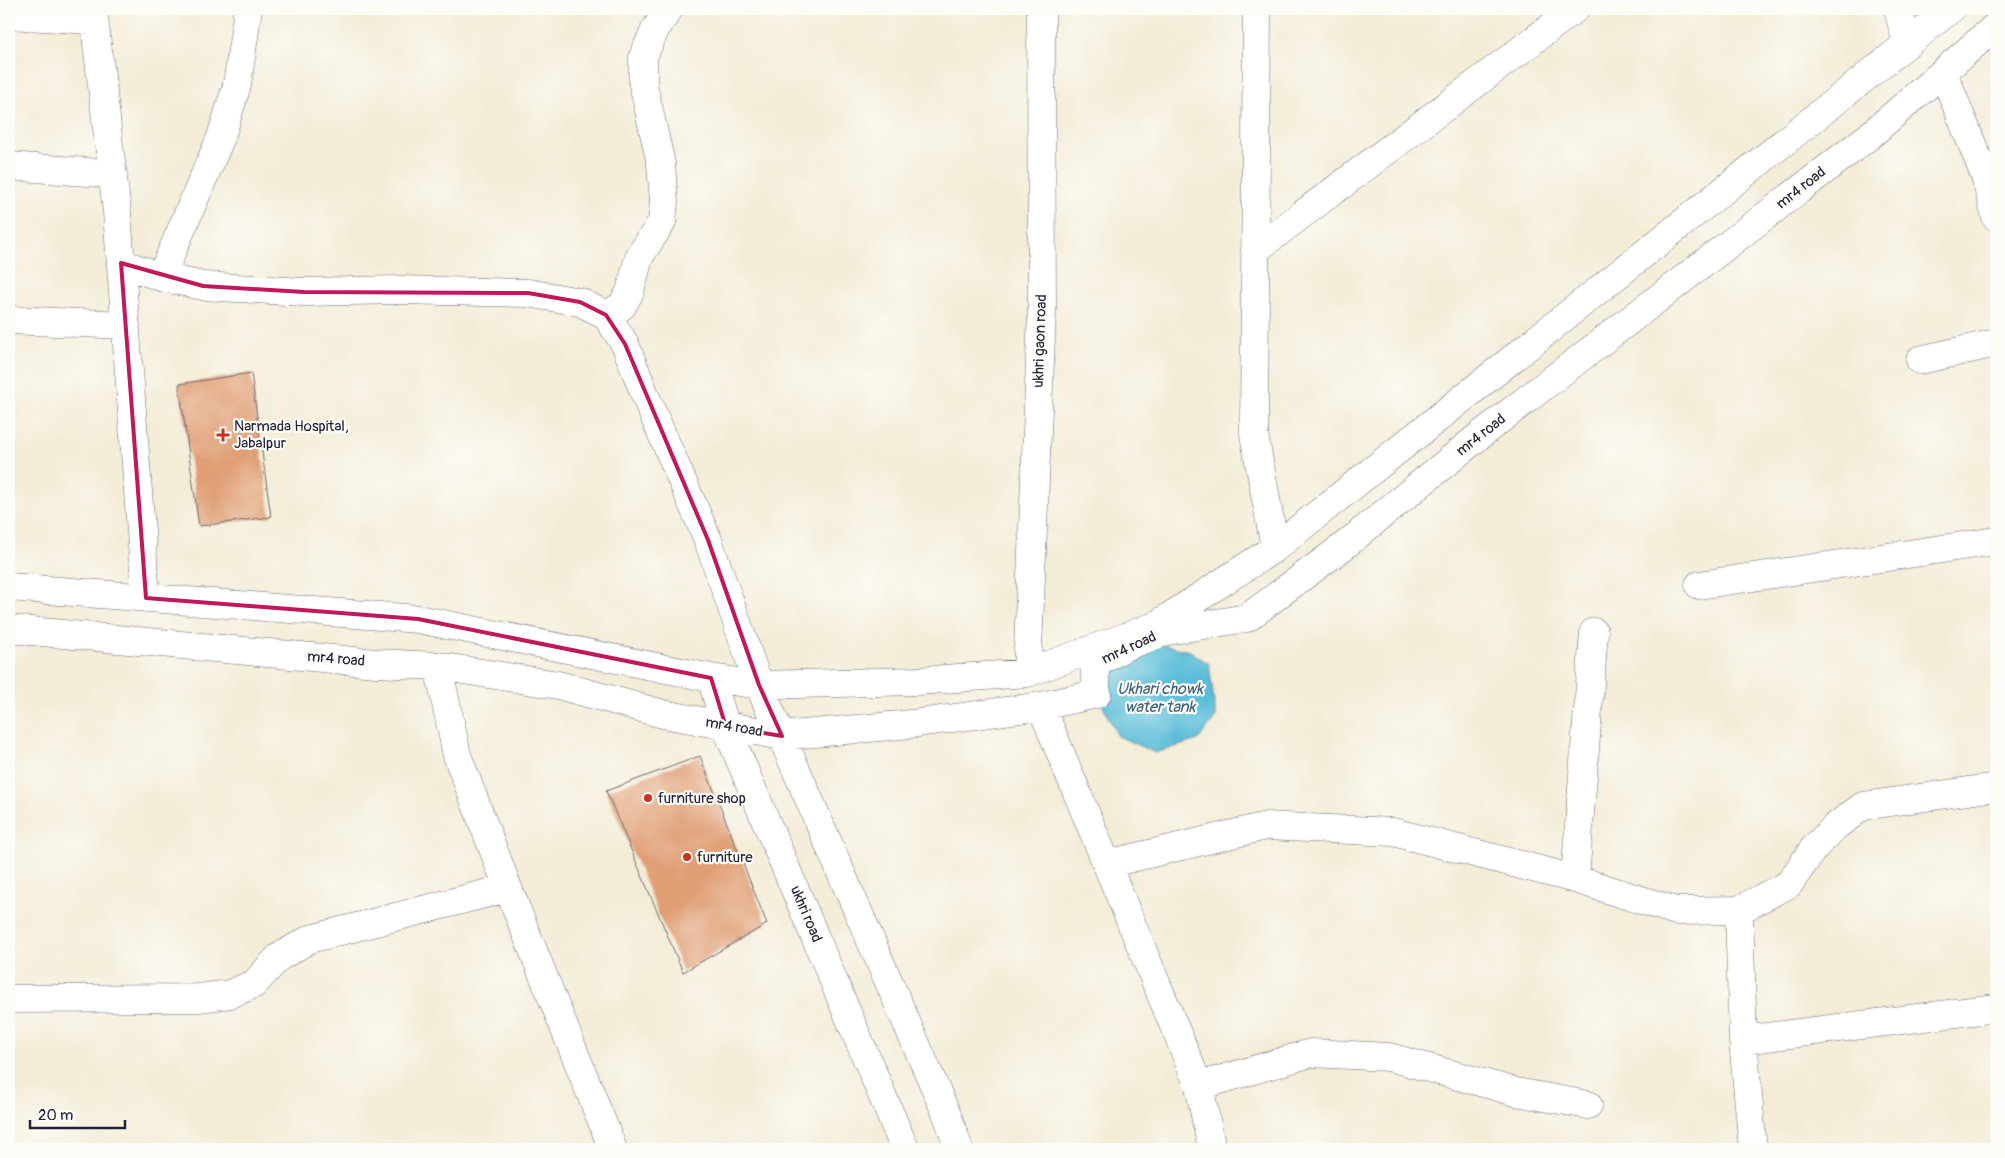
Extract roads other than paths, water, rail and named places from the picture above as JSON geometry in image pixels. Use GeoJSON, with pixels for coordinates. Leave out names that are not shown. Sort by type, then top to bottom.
{"type":"FeatureCollection","features":[{"type":"Feature","properties":{"kind":"street"},"geometry":{"type":"LineString","coordinates":[[161,276],[221,137],[238,85],[248,9]]}},
{"type":"Feature","properties":{"kind":"street"},"geometry":{"type":"LineString","coordinates":[[606,315],[622,306],[630,292],[639,257],[662,222],[664,202],[661,164],[643,84],[644,57],[655,30],[669,9]]}},
{"type":"Feature","properties":{"kind":"street","name":"ukhri gaon road"},"geometry":{"type":"LineString","coordinates":[[1027,673],[1042,312],[1041,9]]}},
{"type":"Feature","properties":{"kind":"street"},"geometry":{"type":"LineString","coordinates":[[1255,250],[1575,9]]}},
{"type":"Feature","properties":{"kind":"street"},"geometry":{"type":"LineString","coordinates":[[1898,9],[1908,44]]}},
{"type":"Feature","properties":{"kind":"street","name":"mr4 road"},"geometry":{"type":"LineString","coordinates":[[9,588],[418,619],[711,678],[759,685],[918,681],[1027,673],[1155,626],[1274,548],[1951,9]]}},
{"type":"Feature","properties":{"kind":"street"},"geometry":{"type":"LineString","coordinates":[[1258,10],[1254,434],[1274,548]]}},
{"type":"Feature","properties":{"kind":"street"},"geometry":{"type":"LineString","coordinates":[[9,15],[93,14],[113,174],[146,598]]}},
{"type":"Feature","properties":{"kind":"street","name":"mr4 road"},"geometry":{"type":"LineString","coordinates":[[9,629],[376,663],[438,666],[558,686],[664,714],[782,736],[911,724],[1041,706],[1097,694],[1094,665],[1125,647],[1167,631],[1247,618],[1344,546],[1479,436],[1868,137],[1996,26]]}},
{"type":"Feature","properties":{"kind":"street"},"geometry":{"type":"LineString","coordinates":[[1943,72],[1985,176],[1996,217]]}},
{"type":"Feature","properties":{"kind":"street"},"geometry":{"type":"LineString","coordinates":[[9,166],[113,174]]}},
{"type":"Feature","properties":{"kind":"street"},"geometry":{"type":"LineString","coordinates":[[121,263],[161,276],[203,286],[304,292],[399,290],[528,293],[580,302],[606,315],[625,344],[647,400],[708,540],[759,685],[943,1106],[959,1149]]}},
{"type":"Feature","properties":{"kind":"street"},"geometry":{"type":"LineString","coordinates":[[9,320],[126,325]]}},
{"type":"Feature","properties":{"kind":"street"},"geometry":{"type":"LineString","coordinates":[[1920,360],[1996,344]]}},
{"type":"Feature","properties":{"kind":"street"},"geometry":{"type":"LineString","coordinates":[[1699,585],[1996,541]]}},
{"type":"Feature","properties":{"kind":"street"},"geometry":{"type":"LineString","coordinates":[[1575,878],[1594,632]]}},
{"type":"Feature","properties":{"kind":"street"},"geometry":{"type":"LineString","coordinates":[[438,666],[457,755],[508,888],[613,1149]]}},
{"type":"Feature","properties":{"kind":"street","name":"ukhri road"},"geometry":{"type":"LineString","coordinates":[[711,678],[726,726],[905,1149]]}},
{"type":"Feature","properties":{"kind":"street"},"geometry":{"type":"LineString","coordinates":[[1041,706],[1199,1086],[1212,1149]]}},
{"type":"Feature","properties":{"kind":"street"},"geometry":{"type":"LineString","coordinates":[[1107,864],[1266,826],[1393,832],[1575,878],[1676,911],[1740,910],[1789,884],[1814,848],[1836,826],[1863,806],[1996,787]]}},
{"type":"Feature","properties":{"kind":"street"},"geometry":{"type":"LineString","coordinates":[[9,999],[199,998],[230,994],[254,984],[279,957],[310,939],[508,888]]}},
{"type":"Feature","properties":{"kind":"street"},"geometry":{"type":"LineString","coordinates":[[1740,910],[1742,1040],[1753,1149]]}},
{"type":"Feature","properties":{"kind":"street"},"geometry":{"type":"LineString","coordinates":[[1742,1040],[1996,1008]]}},
{"type":"Feature","properties":{"kind":"street"},"geometry":{"type":"LineString","coordinates":[[1199,1086],[1311,1053],[1389,1056],[1516,1092],[1588,1104]]}},
{"type":"Feature","properties":{"kind":"water","name":"Ukhari chowk water tank"},"geometry":{"type":"Polygon","coordinates":[[[1162,645],[1190,651],[1209,664],[1216,717],[1198,740],[1155,753],[1118,736],[1103,707],[1111,673],[1132,652],[1162,645]]]}},
{"type":"Feature","properties":{"kind":"place","name":"Narmada Hospital, Jabalpur"},"geometry":{"type":"Point","coordinates":[223,435]}},
{"type":"Feature","properties":{"kind":"place","name":"furniture shop"},"geometry":{"type":"Point","coordinates":[648,798]}},
{"type":"Feature","properties":{"kind":"place","name":"furniture"},"geometry":{"type":"Point","coordinates":[687,857]}}]}
